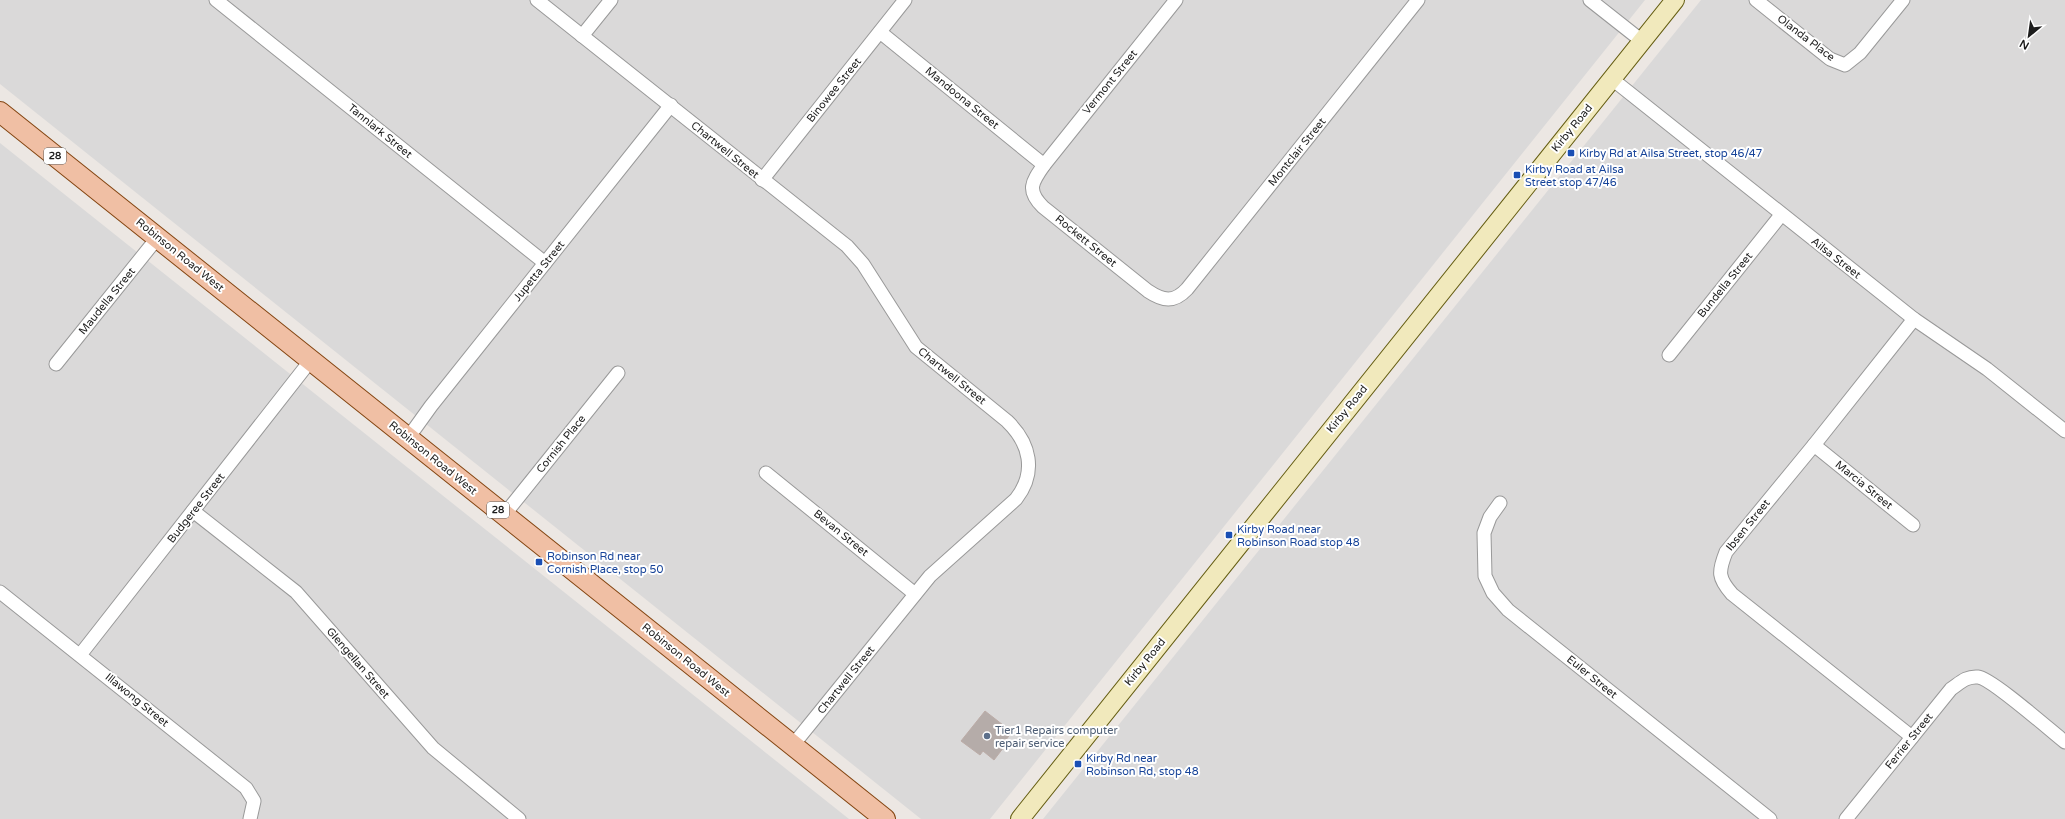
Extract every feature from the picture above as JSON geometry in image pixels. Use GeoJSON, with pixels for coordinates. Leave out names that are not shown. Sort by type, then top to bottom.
{"type":"FeatureCollection","features":[{"type":"Feature","properties":{"kind":"main road","name":"Robinson Road West"},"geometry":{"type":"LineString","coordinates":[[0,112],[885,819]]}},
{"type":"Feature","properties":{"kind":"street","name":"Tannlark Street"},"geometry":{"type":"LineString","coordinates":[[216,0],[545,263]]}},
{"type":"Feature","properties":{"kind":"street","name":"Chartwell Street"},"geometry":{"type":"LineString","coordinates":[[537,0],[671,105],[856,255],[916,347],[1007,421],[1019,434],[1026,449],[1028,465],[1027,475],[1024,485],[1016,499],[930,576],[793,745]]}},
{"type":"Feature","properties":{"kind":"street"},"geometry":{"type":"LineString","coordinates":[[582,36],[611,0]]}},
{"type":"Feature","properties":{"kind":"street","name":"Binowee Street"},"geometry":{"type":"LineString","coordinates":[[762,180],[905,0]]}},
{"type":"Feature","properties":{"kind":"street","name":"Vermont Street"},"geometry":{"type":"LineString","coordinates":[[1044,165],[1176,0]]}},
{"type":"Feature","properties":{"kind":"street","name":"Montclair Street"},"geometry":{"type":"LineString","coordinates":[[1171,300],[1182,294],[1187,289],[1418,0]]}},
{"type":"Feature","properties":{"kind":"street"},"geometry":{"type":"LineString","coordinates":[[1590,0],[1642,41]]}},
{"type":"Feature","properties":{"kind":"street","name":"Kirby Road"},"geometry":{"type":"LineString","coordinates":[[1020,819],[1675,0]]}},
{"type":"Feature","properties":{"kind":"street","name":"Olanda Place"},"geometry":{"type":"LineString","coordinates":[[1756,0],[1830,59],[1845,65],[1860,53],[1903,0]]}},
{"type":"Feature","properties":{"kind":"street","name":"Mandoona Street"},"geometry":{"type":"LineString","coordinates":[[880,32],[1044,165]]}},
{"type":"Feature","properties":{"kind":"street","name":"Ailsa Street"},"geometry":{"type":"LineString","coordinates":[[1612,79],[1781,215],[1914,319],[1987,369],[2065,431]]}},
{"type":"Feature","properties":{"kind":"street","name":"Jupetta Street"},"geometry":{"type":"LineString","coordinates":[[408,438],[431,406],[671,105]]}},
{"type":"Feature","properties":{"kind":"street","name":"Rockett Street"},"geometry":{"type":"LineString","coordinates":[[1044,165],[1032,187],[1033,196],[1037,201],[1148,291],[1158,298],[1171,300]]}},
{"type":"Feature","properties":{"kind":"street","name":"Bundella Street"},"geometry":{"type":"LineString","coordinates":[[1669,355],[1781,215]]}},
{"type":"Feature","properties":{"kind":"street","name":"Maudella Street"},"geometry":{"type":"LineString","coordinates":[[56,364],[158,237]]}},
{"type":"Feature","properties":{"kind":"street","name":"Ibsen Street"},"geometry":{"type":"LineString","coordinates":[[1912,737],[1732,594],[1722,583],[1719,568],[1726,552],[1814,445],[1914,319]]}},
{"type":"Feature","properties":{"kind":"street","name":"Budgeree Street"},"geometry":{"type":"LineString","coordinates":[[80,655],[311,360]]}},
{"type":"Feature","properties":{"kind":"street","name":"Cornish Place"},"geometry":{"type":"LineString","coordinates":[[504,514],[618,373]]}},
{"type":"Feature","properties":{"kind":"street","name":"Marcia Street"},"geometry":{"type":"LineString","coordinates":[[1814,445],[1913,525]]}},
{"type":"Feature","properties":{"kind":"street","name":"Bevan Street"},"geometry":{"type":"LineString","coordinates":[[766,473],[915,594]]}},
{"type":"Feature","properties":{"kind":"street","name":"Euler Street"},"geometry":{"type":"LineString","coordinates":[[1500,502],[1490,517],[1484,533],[1485,576],[1493,593],[1508,610],[1770,819]]}},
{"type":"Feature","properties":{"kind":"street","name":"Glengellan Street"},"geometry":{"type":"LineString","coordinates":[[193,511],[296,592],[433,748],[519,819]]}},
{"type":"Feature","properties":{"kind":"street","name":"Illawong Street"},"geometry":{"type":"LineString","coordinates":[[0,592],[246,788],[254,801],[254,808],[250,819]]}},
{"type":"Feature","properties":{"kind":"street","name":"Ferrier Street"},"geometry":{"type":"LineString","coordinates":[[1846,819],[1951,689],[1966,678],[1980,677],[1997,688],[2065,742]]}},
{"type":"Feature","properties":{"kind":"shaded area"},"geometry":{"type":"Polygon","coordinates":[[[0,0],[1645,0],[990,819],[921,819],[0,84],[0,0]]]}},
{"type":"Feature","properties":{"kind":"shaded area"},"geometry":{"type":"Polygon","coordinates":[[[1701,0],[2065,0],[2065,819],[1043,819],[1701,0]]]}},
{"type":"Feature","properties":{"kind":"shaded area"},"geometry":{"type":"Polygon","coordinates":[[[0,143],[849,819],[0,819],[0,143]]]}},
{"type":"Feature","properties":{"kind":"building","name":"Tier1 Repairs computer repair service"},"geometry":{"type":"Polygon","coordinates":[[[985,711],[1012,732],[1005,741],[1007,743],[994,760],[983,751],[980,755],[961,741],[985,711]]]}},
{"type":"Feature","properties":{"kind":"place","name":"Kirby Rd at Ailsa Street, stop 46/47"},"geometry":{"type":"Point","coordinates":[1571,153]}},
{"type":"Feature","properties":{"kind":"place","name":"Kirby Road at Ailsa Street stop 47/46"},"geometry":{"type":"Point","coordinates":[1517,175]}},
{"type":"Feature","properties":{"kind":"place","name":"Kirby Road near Robinson Road stop 48"},"geometry":{"type":"Point","coordinates":[1229,535]}},
{"type":"Feature","properties":{"kind":"place","name":"Robinson Rd near Cornish Place, stop 50"},"geometry":{"type":"Point","coordinates":[539,562]}},
{"type":"Feature","properties":{"kind":"place","name":"Tier1 Repairs computer repair service"},"geometry":{"type":"Point","coordinates":[987,736]}},
{"type":"Feature","properties":{"kind":"place","name":"Kirby Rd near Robinson Rd, stop 48"},"geometry":{"type":"Point","coordinates":[1078,764]}}]}
